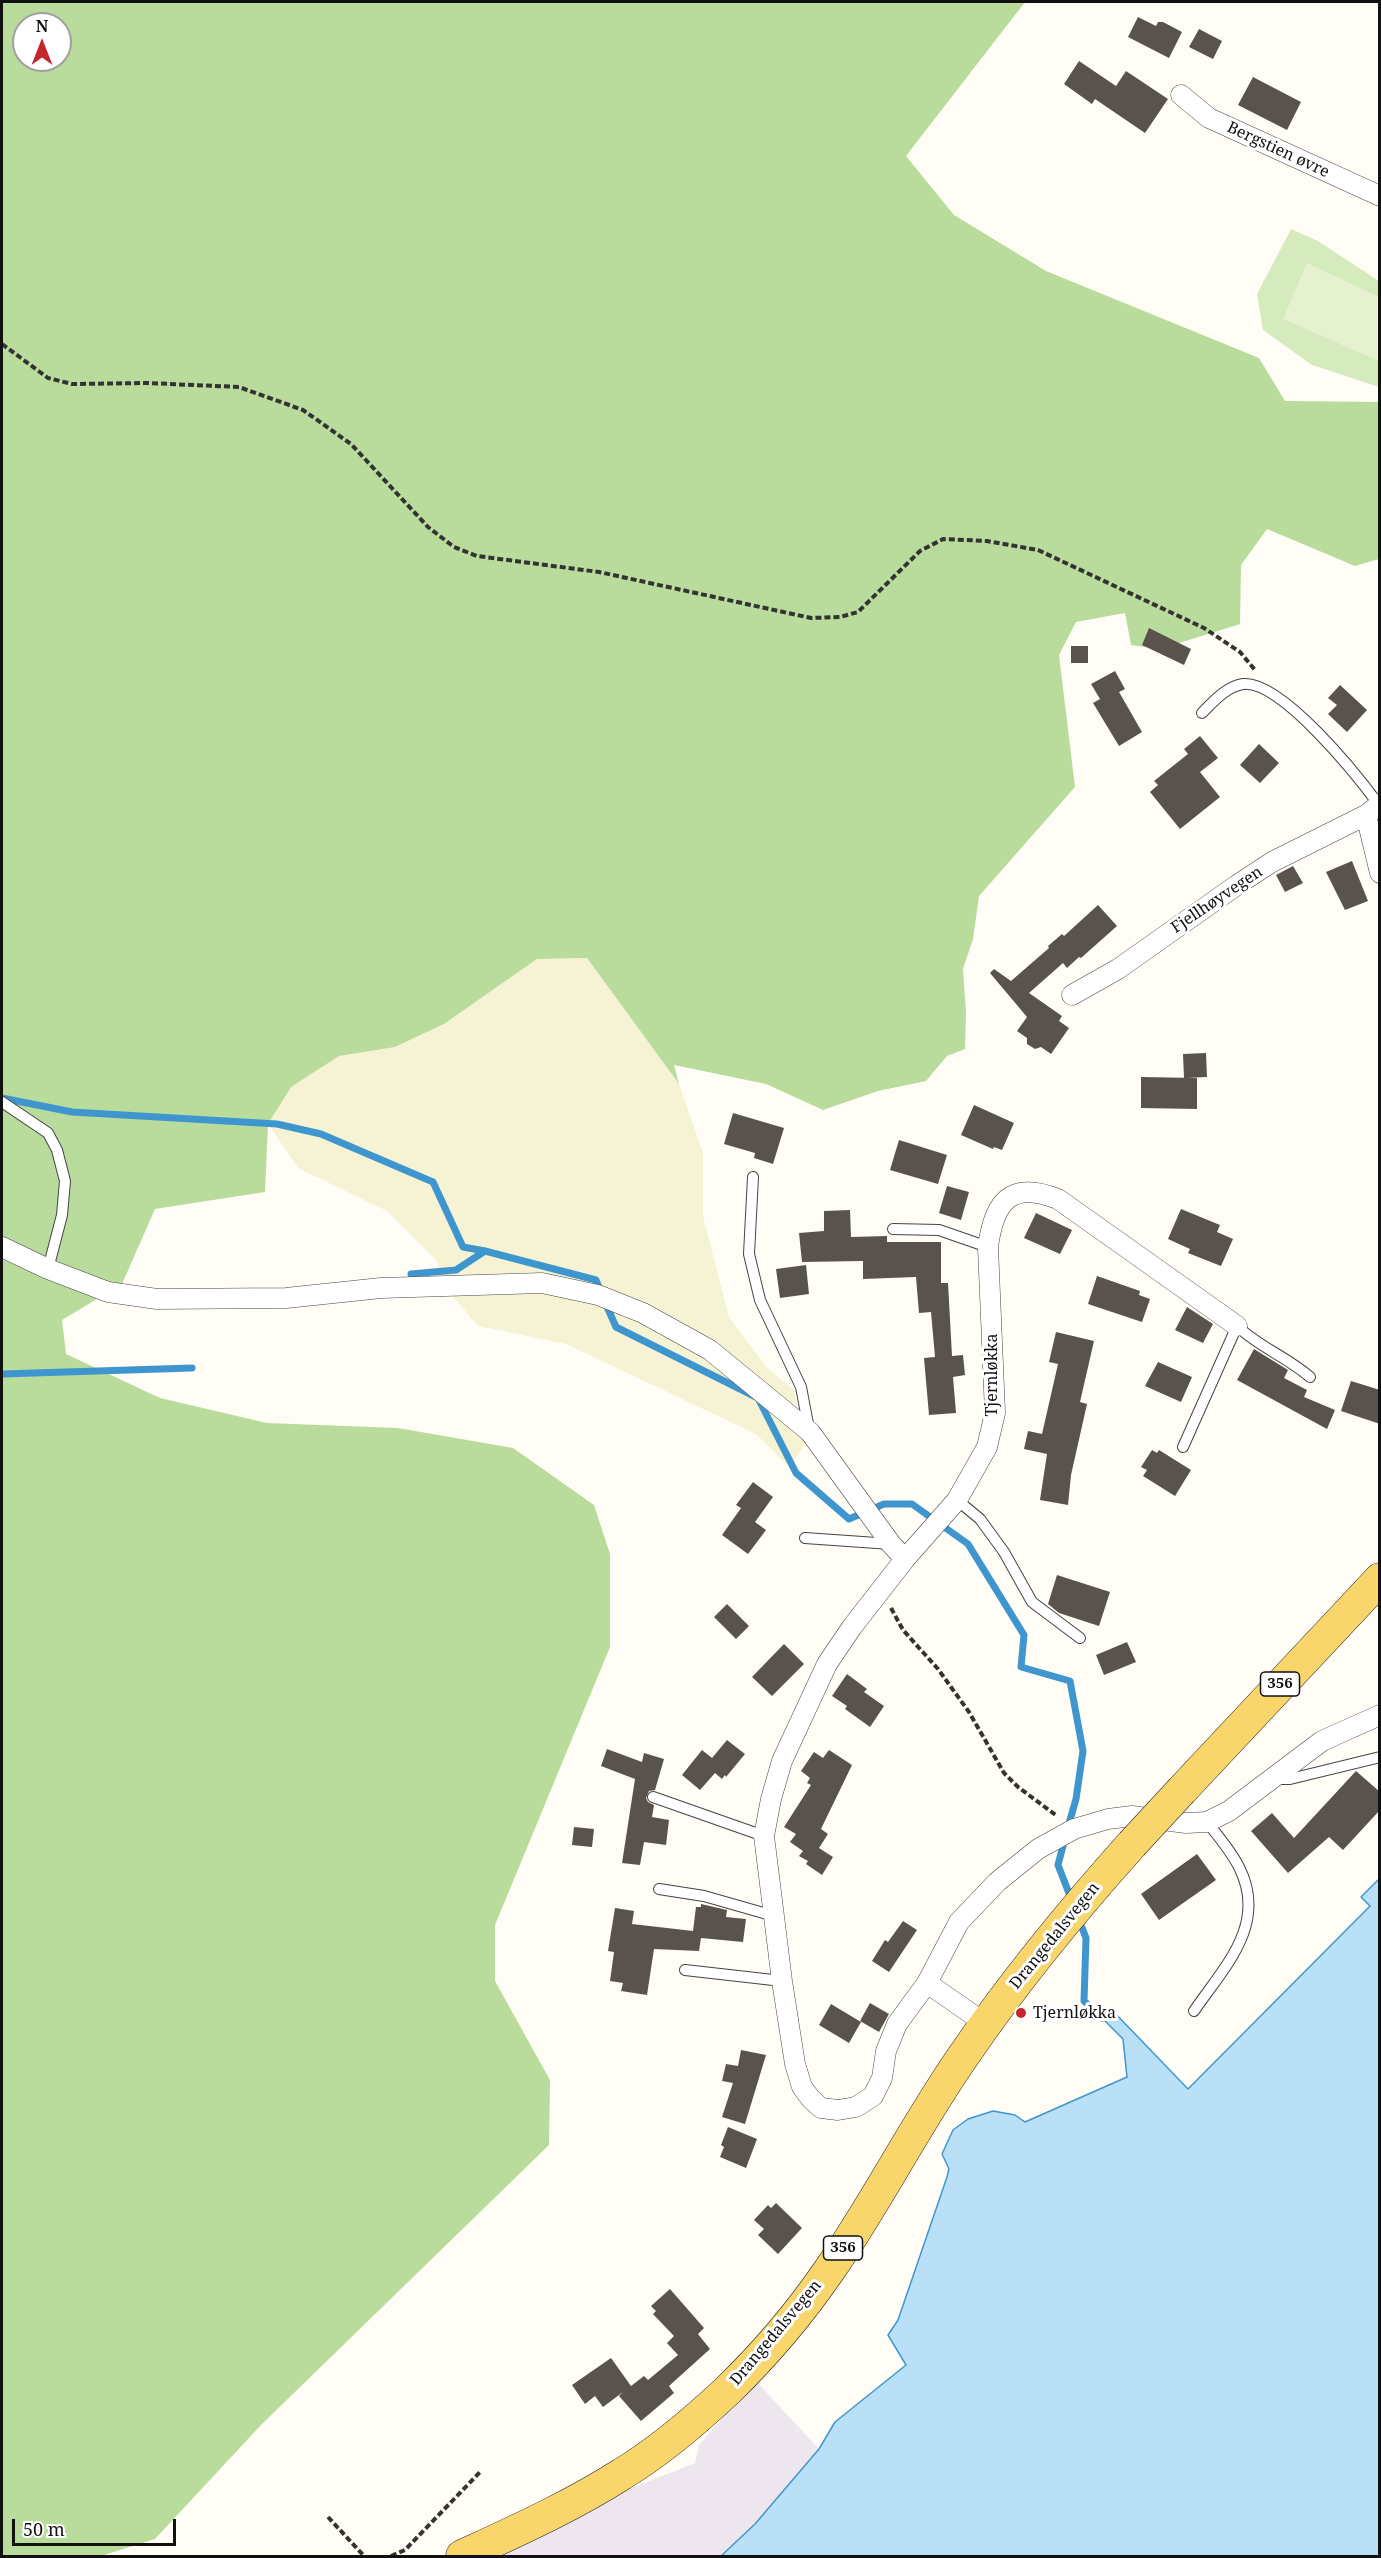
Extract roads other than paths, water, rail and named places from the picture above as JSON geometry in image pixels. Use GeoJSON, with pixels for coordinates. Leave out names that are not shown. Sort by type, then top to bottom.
{"type":"FeatureCollection","features":[{"type":"Feature","properties":{"kind":"main road","name":"Drangedalsvegen"},"geometry":{"type":"LineString","coordinates":[[462,2556],[551,2514],[622,2474],[664,2445],[729,2389],[784,2329],[828,2272],[939,2092],[1025,1970],[1132,1844],[1380,1579]]}},
{"type":"Feature","properties":{"kind":"street","name":"Bergstien øvre"},"geometry":{"type":"LineString","coordinates":[[1182,95],[1209,118],[1380,196]]}},
{"type":"Feature","properties":{"kind":"street"},"geometry":{"type":"LineString","coordinates":[[1375,808],[1380,873]]}},
{"type":"Feature","properties":{"kind":"street","name":"Fjellhøyvegen"},"geometry":{"type":"LineString","coordinates":[[1072,995],[1118,969],[1272,862],[1375,808]]}},
{"type":"Feature","properties":{"kind":"street","name":"Tjernløkka"},"geometry":{"type":"LineString","coordinates":[[1208,1822],[1186,1823],[1132,1816],[1108,1819],[1074,1829],[1038,1849],[997,1882],[959,1922],[927,1983],[897,2024],[886,2052],[882,2078],[873,2096],[856,2108],[838,2110],[821,2108],[802,2087],[795,2064],[782,1981],[764,1836],[771,1799],[782,1761],[827,1664],[905,1559],[957,1500],[987,1447],[995,1413],[988,1247],[992,1222],[998,1207],[1008,1198],[1039,1191],[1058,1200],[1237,1326]]}},
{"type":"Feature","properties":{"kind":"street"},"geometry":{"type":"LineString","coordinates":[[2,1247],[48,1269],[108,1292],[157,1299],[286,1298],[381,1288],[542,1283],[598,1295],[643,1313],[710,1350],[810,1432],[891,1544],[905,1559]]}},
{"type":"Feature","properties":{"kind":"street"},"geometry":{"type":"LineString","coordinates":[[1208,1822],[1229,1811],[1322,1741],[1380,1715]]}},
{"type":"Feature","properties":{"kind":"street"},"geometry":{"type":"LineString","coordinates":[[927,1983],[986,2024]]}},
{"type":"Feature","properties":{"kind":"lane"},"geometry":{"type":"LineString","coordinates":[[1202,713],[1232,688],[1242,684],[1265,688],[1276,694],[1323,739],[1361,781],[1375,808]]}},
{"type":"Feature","properties":{"kind":"lane"},"geometry":{"type":"LineString","coordinates":[[2,1102],[48,1133],[57,1150],[65,1181],[62,1215],[48,1269]]}},
{"type":"Feature","properties":{"kind":"lane"},"geometry":{"type":"LineString","coordinates":[[753,1177],[749,1254],[755,1282],[760,1300],[801,1387],[810,1432]]}},
{"type":"Feature","properties":{"kind":"lane"},"geometry":{"type":"LineString","coordinates":[[893,1229],[939,1230],[988,1247]]}},
{"type":"Feature","properties":{"kind":"lane"},"geometry":{"type":"LineString","coordinates":[[1183,1447],[1237,1326],[1262,1347],[1300,1368],[1310,1377]]}},
{"type":"Feature","properties":{"kind":"lane"},"geometry":{"type":"LineString","coordinates":[[957,1500],[980,1519],[1004,1552],[1032,1602],[1080,1638]]}},
{"type":"Feature","properties":{"kind":"lane"},"geometry":{"type":"LineString","coordinates":[[805,1538],[891,1544]]}},
{"type":"Feature","properties":{"kind":"lane"},"geometry":{"type":"LineString","coordinates":[[1269,1780],[1290,1779],[1380,1757]]}},
{"type":"Feature","properties":{"kind":"lane"},"geometry":{"type":"LineString","coordinates":[[653,1797],[764,1836]]}},
{"type":"Feature","properties":{"kind":"lane"},"geometry":{"type":"LineString","coordinates":[[1194,2010],[1239,1947],[1249,1919],[1249,1901],[1239,1866],[1208,1822]]}},
{"type":"Feature","properties":{"kind":"lane"},"geometry":{"type":"LineString","coordinates":[[659,1889],[704,1896],[774,1916]]}},
{"type":"Feature","properties":{"kind":"lane"},"geometry":{"type":"LineString","coordinates":[[685,1970],[782,1981]]}},
{"type":"Feature","properties":{"kind":"water"},"geometry":{"type":"Polygon","coordinates":[[[1379,1879],[1379,2556],[721,2556],[755,2524],[819,2449],[835,2422],[906,2365],[888,2335],[898,2320],[947,2177],[949,2169],[942,2154],[953,2130],[968,2119],[993,2111],[1015,2115],[1025,2122],[1127,2077],[1123,2039],[1102,2018],[1111,2009],[1188,2089],[1370,1906],[1361,1897],[1379,1879]]]}},
{"type":"Feature","properties":{"kind":"waterway"},"geometry":{"type":"LineString","coordinates":[[2,1098],[72,1112],[277,1124],[321,1134],[433,1182],[463,1247],[596,1280],[601,1292]]}},
{"type":"Feature","properties":{"kind":"waterway"},"geometry":{"type":"LineString","coordinates":[[411,1274],[456,1270],[485,1251]]}},
{"type":"Feature","properties":{"kind":"waterway"},"geometry":{"type":"LineString","coordinates":[[605,1302],[616,1327],[758,1398],[796,1473],[849,1519],[884,1504],[912,1504],[968,1544],[1024,1635],[1021,1667],[1070,1681],[1083,1751],[1076,1799],[1068,1827]]}},
{"type":"Feature","properties":{"kind":"waterway"},"geometry":{"type":"LineString","coordinates":[[2,1374],[192,1368]]}},
{"type":"Feature","properties":{"kind":"waterway"},"geometry":{"type":"LineString","coordinates":[[1065,1838],[1058,1865],[1072,1901]]}},
{"type":"Feature","properties":{"kind":"waterway"},"geometry":{"type":"LineString","coordinates":[[1079,1920],[1086,1938],[1084,2001],[1102,2018]]}},
{"type":"Feature","properties":{"kind":"place","name":"Tjernløkka"},"geometry":{"type":"Point","coordinates":[1021,2013]}}]}
